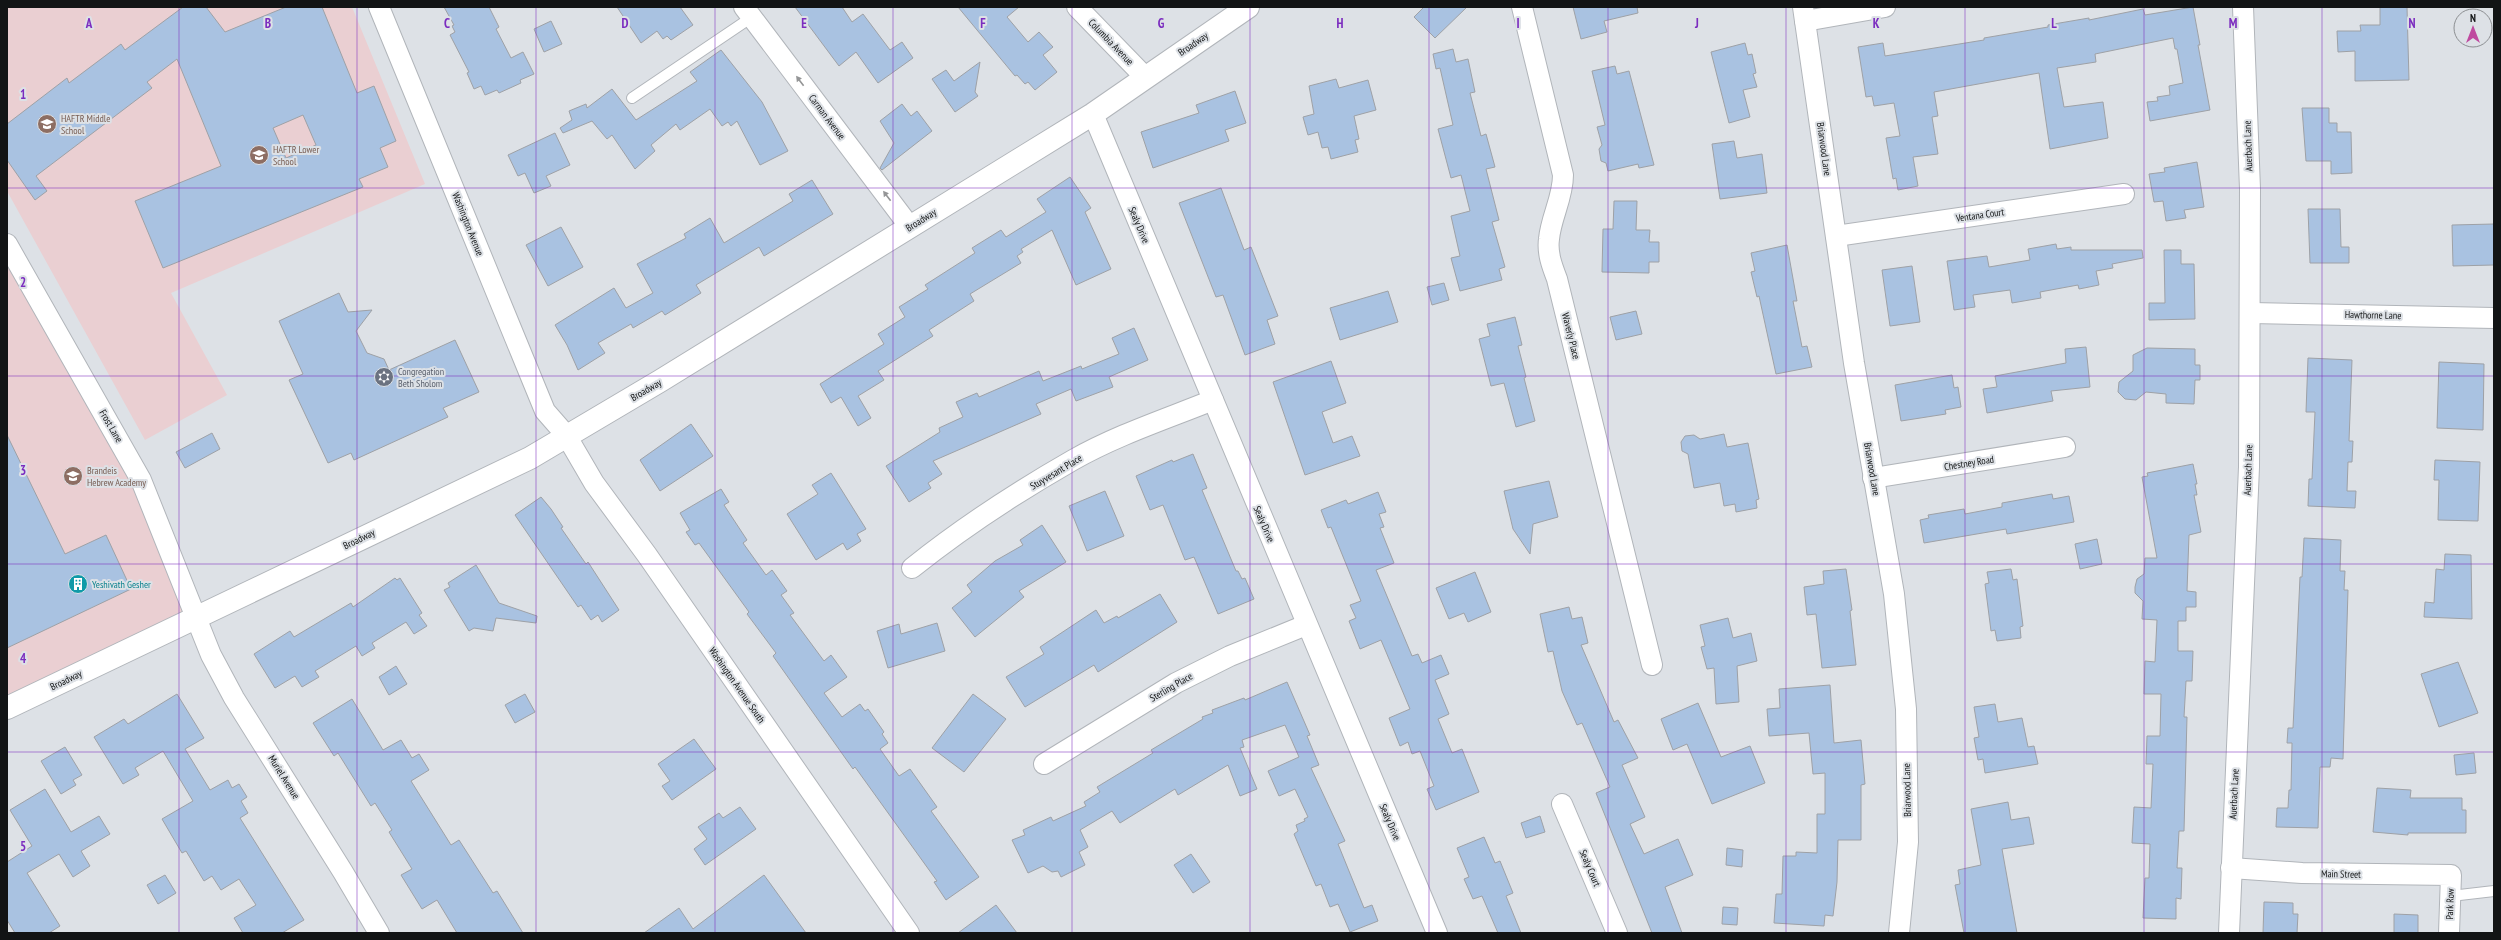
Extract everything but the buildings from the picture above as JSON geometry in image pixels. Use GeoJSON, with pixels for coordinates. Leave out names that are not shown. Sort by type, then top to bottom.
{"type":"FeatureCollection","features":[{"type":"Feature","properties":{"kind":"main road","name":"Broadway"},"geometry":{"type":"LineString","coordinates":[[7,708],[530,458],[566,435],[660,381],[1093,114],[1248,7]]}},
{"type":"Feature","properties":{"kind":"street","name":"Washington Avenue"},"geometry":{"type":"LineString","coordinates":[[378,7],[545,411],[566,435]]}},
{"type":"Feature","properties":{"kind":"street","name":"Columbia Avenue"},"geometry":{"type":"LineString","coordinates":[[1077,7],[1145,77]]}},
{"type":"Feature","properties":{"kind":"street","name":"Waverly Place"},"geometry":{"type":"LineString","coordinates":[[1522,7],[1564,174],[1564,189],[1549,239],[1550,261],[1557,279],[1652,665]]}},
{"type":"Feature","properties":{"kind":"street"},"geometry":{"type":"LineString","coordinates":[[1804,14],[1885,7]]}},
{"type":"Feature","properties":{"kind":"street","name":"Auerbach Lane"},"geometry":{"type":"LineString","coordinates":[[2229,933],[2249,467],[2251,313],[2250,189],[2243,7]]}},
{"type":"Feature","properties":{"kind":"street","name":"Carman Avenue"},"geometry":{"type":"LineString","coordinates":[[748,12],[910,227]]}},
{"type":"Feature","properties":{"kind":"street","name":"Briarwood Lane"},"geometry":{"type":"LineString","coordinates":[[1804,14],[1854,363],[1894,594],[1906,709],[1908,842],[1899,933]]}},
{"type":"Feature","properties":{"kind":"street","name":"Sealy Drive"},"geometry":{"type":"LineString","coordinates":[[1093,114],[1306,625],[1437,933]]}},
{"type":"Feature","properties":{"kind":"street","name":"Ventana Court"},"geometry":{"type":"LineString","coordinates":[[1836,236],[2124,194]]}},
{"type":"Feature","properties":{"kind":"street","name":"Frost Lane"},"geometry":{"type":"LineString","coordinates":[[7,244],[141,480],[198,617]]}},
{"type":"Feature","properties":{"kind":"street","name":"Hawthorne Lane"},"geometry":{"type":"LineString","coordinates":[[2251,313],[2494,318]]}},
{"type":"Feature","properties":{"kind":"street","name":"Stuyvesant Place"},"geometry":{"type":"LineString","coordinates":[[912,568],[955,534],[1074,460],[1117,439],[1213,400]]}},
{"type":"Feature","properties":{"kind":"street","name":"Washington Avenue South"},"geometry":{"type":"LineString","coordinates":[[566,435],[594,483],[647,555],[909,933]]}},
{"type":"Feature","properties":{"kind":"street","name":"Chestney Road"},"geometry":{"type":"LineString","coordinates":[[1873,478],[2065,447]]}},
{"type":"Feature","properties":{"kind":"street","name":"Muriel Avenue"},"geometry":{"type":"LineString","coordinates":[[198,617],[212,655],[234,698],[343,872],[379,933]]}},
{"type":"Feature","properties":{"kind":"street","name":"Sterling Place"},"geometry":{"type":"LineString","coordinates":[[1044,764],[1176,682],[1230,656],[1306,625]]}},
{"type":"Feature","properties":{"kind":"street","name":"Sealy Court"},"geometry":{"type":"LineString","coordinates":[[1562,804],[1617,933]]}},
{"type":"Feature","properties":{"kind":"street","name":"Main Street"},"geometry":{"type":"LineString","coordinates":[[2231,868],[2302,873],[2451,875]]}},
{"type":"Feature","properties":{"kind":"street","name":"Park Row"},"geometry":{"type":"LineString","coordinates":[[2449,933],[2451,875]]}},
{"type":"Feature","properties":{"kind":"lane"},"geometry":{"type":"LineString","coordinates":[[632,98],[748,12]]}},
{"type":"Feature","properties":{"kind":"lane"},"geometry":{"type":"LineString","coordinates":[[2450,896],[2494,891]]}},
{"type":"Feature","properties":{"kind":"shaded area"},"geometry":{"type":"Polygon","coordinates":[[[7,7],[352,7],[425,184],[171,293],[227,395],[145,440],[7,191],[7,7]]]}},
{"type":"Feature","properties":{"kind":"shaded area","name":"Brandeis Hebrew Academy"},"geometry":{"type":"Polygon","coordinates":[[[7,244],[141,480],[199,620],[7,712],[7,244]]]}},
{"type":"Feature","properties":{"kind":"place","name":"HAFTR Middle School"},"geometry":{"type":"Point","coordinates":[47,124]}},
{"type":"Feature","properties":{"kind":"place","name":"HAFTR Lower School"},"geometry":{"type":"Point","coordinates":[259,155]}},
{"type":"Feature","properties":{"kind":"place","name":"Congregation Beth Sholom"},"geometry":{"type":"Point","coordinates":[384,377]}},
{"type":"Feature","properties":{"kind":"place","name":"Brandeis Hebrew Academy"},"geometry":{"type":"Point","coordinates":[73,476]}},
{"type":"Feature","properties":{"kind":"place","name":"Yeshivath Gesher"},"geometry":{"type":"Point","coordinates":[78,584]}}]}
